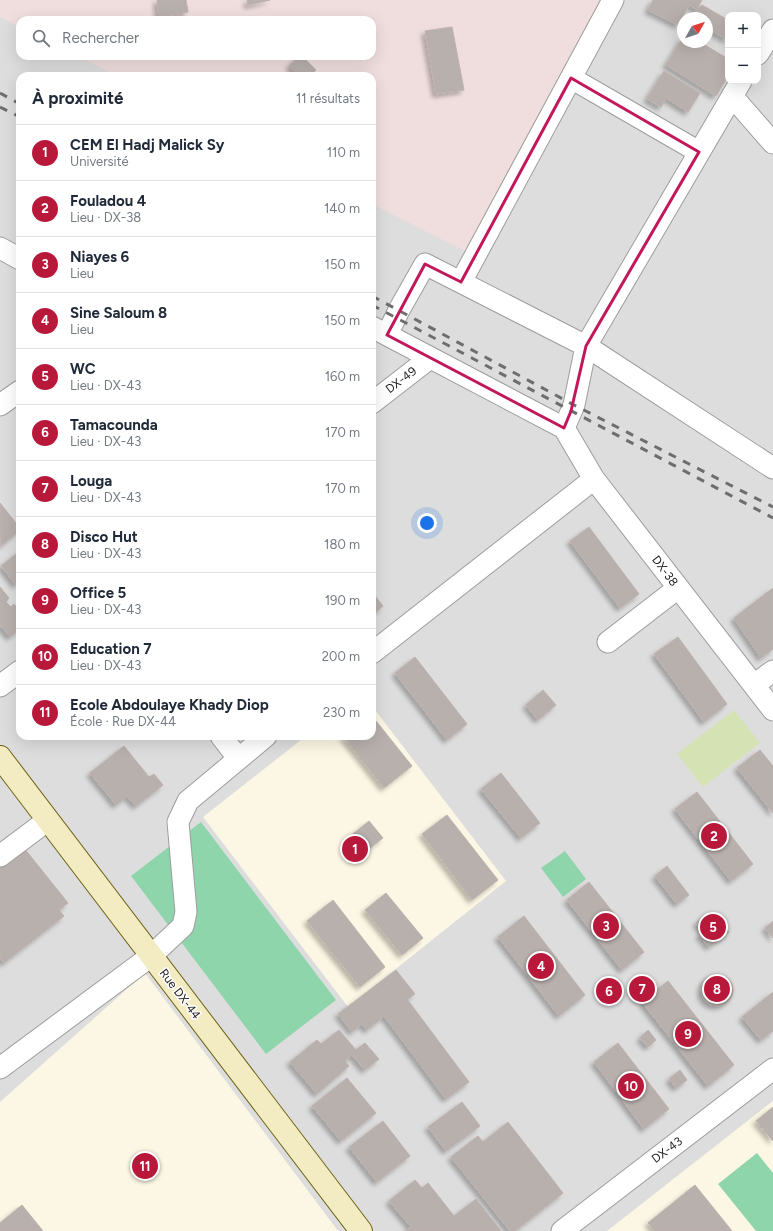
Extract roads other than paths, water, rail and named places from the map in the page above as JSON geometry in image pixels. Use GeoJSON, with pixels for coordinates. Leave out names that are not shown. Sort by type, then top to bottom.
{"type":"FeatureCollection","features":[{"type":"Feature","properties":{"kind":"street"},"geometry":{"type":"LineString","coordinates":[[461,282],[613,0]]}},
{"type":"Feature","properties":{"kind":"street"},"geometry":{"type":"LineString","coordinates":[[761,49],[773,30]]}},
{"type":"Feature","properties":{"kind":"street"},"geometry":{"type":"LineString","coordinates":[[571,78],[699,152]]}},
{"type":"Feature","properties":{"kind":"street"},"geometry":{"type":"LineString","coordinates":[[773,143],[736,88],[586,346],[574,405],[564,428],[380,331],[399,310],[425,264],[586,346],[773,468]]}},
{"type":"Feature","properties":{"kind":"street"},"geometry":{"type":"LineString","coordinates":[[0,248],[16,257]]}},
{"type":"Feature","properties":{"kind":"street","name":"DX-49"},"geometry":{"type":"LineString","coordinates":[[376,400],[430,358]]}},
{"type":"Feature","properties":{"kind":"street"},"geometry":{"type":"LineString","coordinates":[[0,405],[16,394]]}},
{"type":"Feature","properties":{"kind":"street","name":"DX-38"},"geometry":{"type":"LineString","coordinates":[[564,428],[594,479],[773,710]]}},
{"type":"Feature","properties":{"kind":"street"},"geometry":{"type":"LineString","coordinates":[[376,650],[594,479]]}},
{"type":"Feature","properties":{"kind":"street"},"geometry":{"type":"LineString","coordinates":[[608,642],[678,588]]}},
{"type":"Feature","properties":{"kind":"street"},"geometry":{"type":"LineString","coordinates":[[754,685],[773,671]]}},
{"type":"Feature","properties":{"kind":"street"},"geometry":{"type":"LineString","coordinates":[[0,686],[16,674]]}},
{"type":"Feature","properties":{"kind":"street"},"geometry":{"type":"LineString","coordinates":[[224,740],[238,758]]}},
{"type":"Feature","properties":{"kind":"street"},"geometry":{"type":"LineString","coordinates":[[0,1068],[151,956],[183,926],[186,912],[178,822],[188,801],[261,740]]}},
{"type":"Feature","properties":{"kind":"street","name":"Rue DX-44"},"geometry":{"type":"LineString","coordinates":[[0,756],[361,1231]]}},
{"type":"Feature","properties":{"kind":"street"},"geometry":{"type":"LineString","coordinates":[[0,856],[48,820]]}},
{"type":"Feature","properties":{"kind":"street","name":"DX-43"},"geometry":{"type":"LineString","coordinates":[[562,1231],[773,1069]]}},
{"type":"Feature","properties":{"kind":"railway"},"geometry":{"type":"LineString","coordinates":[[0,93],[16,102]]}},
{"type":"Feature","properties":{"kind":"railway"},"geometry":{"type":"LineString","coordinates":[[0,107],[16,115]]}},
{"type":"Feature","properties":{"kind":"railway"},"geometry":{"type":"LineString","coordinates":[[376,298],[574,405],[773,507]]}},
{"type":"Feature","properties":{"kind":"railway"},"geometry":{"type":"LineString","coordinates":[[376,307],[773,518]]}},
{"type":"Feature","properties":{"kind":"place","name":"Fouladou 4"},"geometry":{"type":"Point","coordinates":[714,836]}},
{"type":"Feature","properties":{"kind":"place","name":"CEM El Hadj Malick Sy"},"geometry":{"type":"Point","coordinates":[355,849]}},
{"type":"Feature","properties":{"kind":"place","name":"Niayes 6"},"geometry":{"type":"Point","coordinates":[606,926]}},
{"type":"Feature","properties":{"kind":"place","name":"WC"},"geometry":{"type":"Point","coordinates":[713,927]}},
{"type":"Feature","properties":{"kind":"place","name":"Sine Saloum 8"},"geometry":{"type":"Point","coordinates":[541,966]}},
{"type":"Feature","properties":{"kind":"place","name":"Louga"},"geometry":{"type":"Point","coordinates":[642,989]}},
{"type":"Feature","properties":{"kind":"place","name":"Disco Hut"},"geometry":{"type":"Point","coordinates":[717,989]}},
{"type":"Feature","properties":{"kind":"place","name":"Tamacounda"},"geometry":{"type":"Point","coordinates":[609,991]}},
{"type":"Feature","properties":{"kind":"place","name":"Office 5"},"geometry":{"type":"Point","coordinates":[688,1034]}},
{"type":"Feature","properties":{"kind":"place","name":"Education 7"},"geometry":{"type":"Point","coordinates":[631,1086]}},
{"type":"Feature","properties":{"kind":"place","name":"Ecole Abdoulaye Khady Diop"},"geometry":{"type":"Point","coordinates":[145,1166]}}]}
